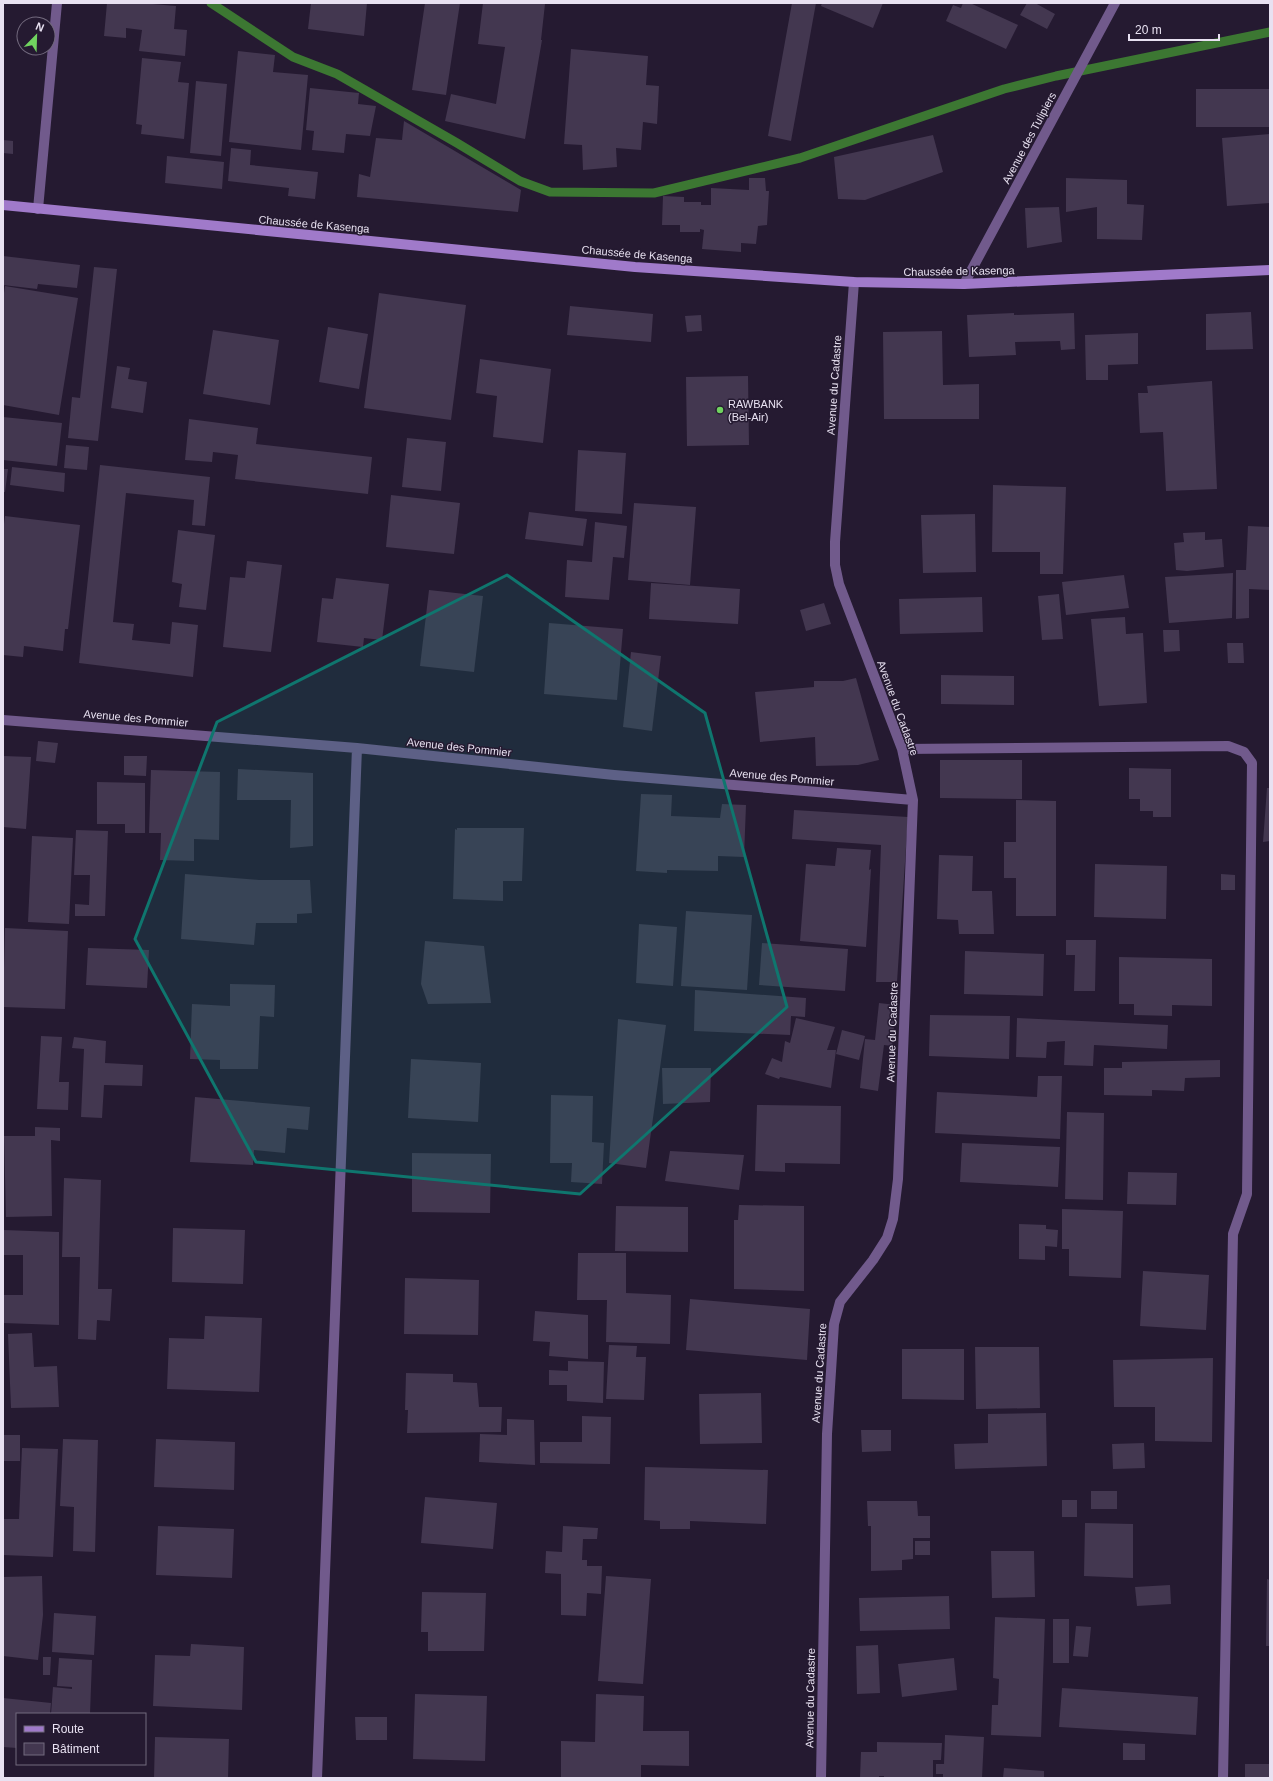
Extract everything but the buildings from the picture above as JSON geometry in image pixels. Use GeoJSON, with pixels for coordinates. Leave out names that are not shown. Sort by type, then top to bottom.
{"type":"FeatureCollection","features":[{"type":"Feature","properties":{"kind":"main road","name":"Chaussée de Kasenga"},"geometry":{"type":"LineString","coordinates":[[3,205],[635,267],[854,282],[964,284],[1270,270]]}},
{"type":"Feature","properties":{"kind":"street"},"geometry":{"type":"LineString","coordinates":[[38,209],[58,3]]}},
{"type":"Feature","properties":{"kind":"street","name":"Avenue des Tulipiers"},"geometry":{"type":"LineString","coordinates":[[964,284],[1115,3]]}},
{"type":"Feature","properties":{"kind":"street","name":"Avenue du Cadastre"},"geometry":{"type":"LineString","coordinates":[[821,1778],[827,1434],[834,1324],[840,1302],[888,1238],[893,1219],[898,1179],[913,800],[902,749],[839,584],[835,565],[835,542],[854,282]]}},
{"type":"Feature","properties":{"kind":"street","name":"Avenue des Pommier"},"geometry":{"type":"LineString","coordinates":[[3,720],[357,748],[614,775],[913,800]]}},
{"type":"Feature","properties":{"kind":"street"},"geometry":{"type":"LineString","coordinates":[[902,749],[1228,746],[1244,752],[1252,763],[1247,1194],[1233,1234],[1223,1778]]}},
{"type":"Feature","properties":{"kind":"street"},"geometry":{"type":"LineString","coordinates":[[317,1778],[357,748]]}},
{"type":"Feature","properties":{"kind":"highlighted area"},"geometry":{"type":"Polygon","coordinates":[[[507,575],[705,713],[787,1007],[580,1194],[256,1162],[135,939],[217,722],[507,575]]]}},
{"type":"Feature","properties":{"kind":"waterway"},"geometry":{"type":"LineString","coordinates":[[211,3],[293,57],[337,74],[520,181],[550,192],[654,193],[800,158],[1004,89],[1056,76],[1270,32]]}},
{"type":"Feature","properties":{"kind":"place","name":"RAWBANK (Bel-Air)"},"geometry":{"type":"Point","coordinates":[720,410]}}]}
